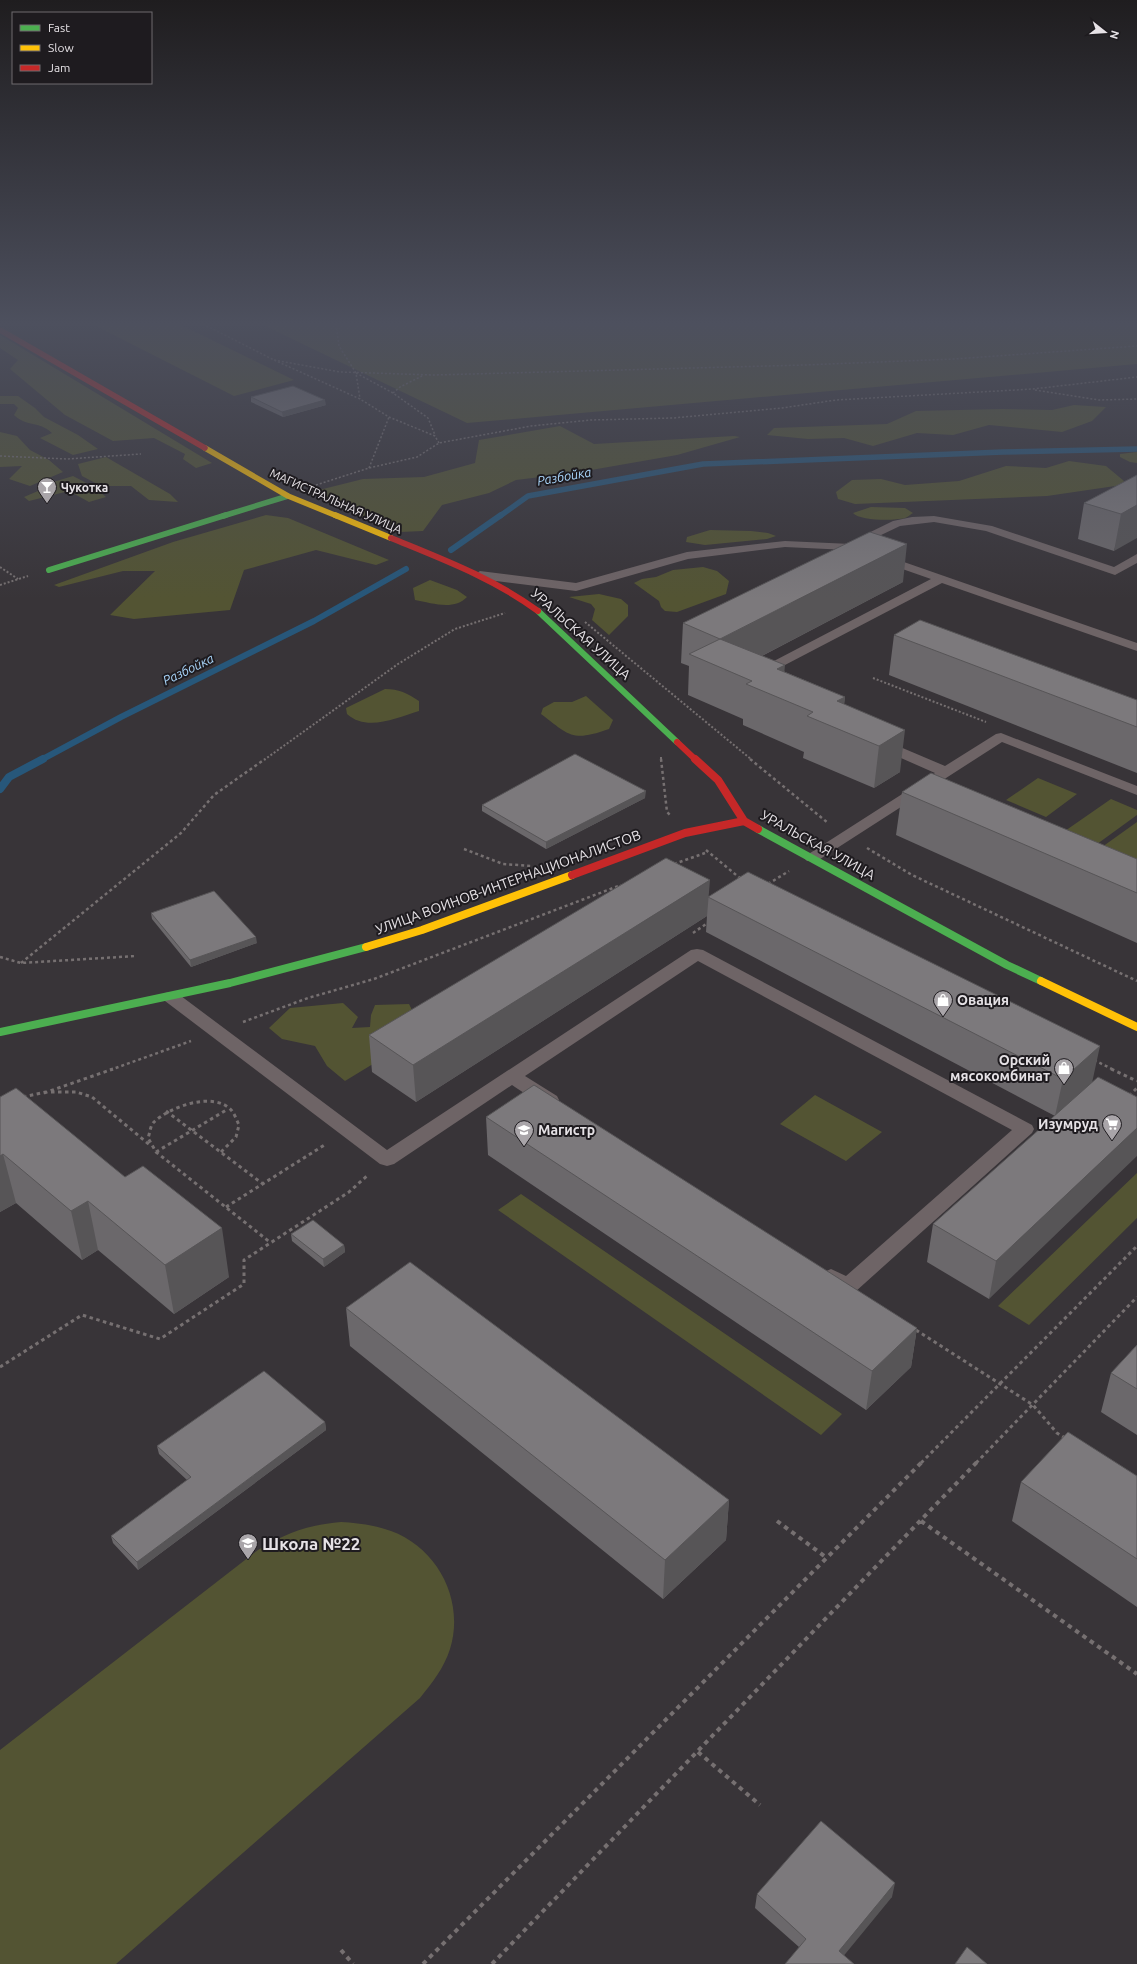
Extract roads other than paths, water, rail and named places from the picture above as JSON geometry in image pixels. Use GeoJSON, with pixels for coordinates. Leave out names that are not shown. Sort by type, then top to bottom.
{"type":"FeatureCollection","features":[{"type":"Feature","properties":{"kind":"street","name":"МАГИСТРАЛЬНАЯ УЛИЦА"},"geometry":{"type":"LineString","coordinates":[[149,416],[288,496],[480,575]]}},
{"type":"Feature","properties":{"kind":"street"},"geometry":{"type":"LineString","coordinates":[[49,570],[288,496]]}},
{"type":"Feature","properties":{"kind":"street","name":"УРАЛЬСКАЯ УЛИЦА"},"geometry":{"type":"LineString","coordinates":[[480,575],[523,600],[546,618],[718,780],[744,821],[1007,965],[1135,1023]]}},
{"type":"Feature","properties":{"kind":"street","name":"УЛИЦА ВОИНОВ-ИНТЕРНАЦИОНАЛИСТОВ"},"geometry":{"type":"LineString","coordinates":[[0,1032],[171,998],[315,962],[422,930],[685,833],[744,821]]}},
{"type":"Feature","properties":{"kind":"lane"},"geometry":{"type":"LineString","coordinates":[[848,546],[897,523],[912,520],[934,519],[988,528],[1115,571],[1137,558]]}},
{"type":"Feature","properties":{"kind":"lane"},"geometry":{"type":"LineString","coordinates":[[480,575],[576,587],[687,556],[785,544],[848,546],[1137,647]]}},
{"type":"Feature","properties":{"kind":"lane"},"geometry":{"type":"LineString","coordinates":[[764,685],[750,679],[941,579]]}},
{"type":"Feature","properties":{"kind":"lane"},"geometry":{"type":"LineString","coordinates":[[812,858],[1002,737],[1137,791]]}},
{"type":"Feature","properties":{"kind":"lane"},"geometry":{"type":"LineString","coordinates":[[868,738],[946,772]]}},
{"type":"Feature","properties":{"kind":"lane"},"geometry":{"type":"LineString","coordinates":[[918,790],[932,796]]}},
{"type":"Feature","properties":{"kind":"lane"},"geometry":{"type":"LineString","coordinates":[[171,998],[387,1159],[697,954],[1025,1130],[848,1287],[814,1266]]}},
{"type":"Feature","properties":{"kind":"lane"},"geometry":{"type":"LineString","coordinates":[[512,1076],[566,1110]]}},
{"type":"Feature","properties":{"kind":"waterway","name":"Разбойка"},"geometry":{"type":"LineString","coordinates":[[500,516],[528,496],[703,464],[1003,452],[1137,449]]}},
{"type":"Feature","properties":{"kind":"waterway","name":"Разбойка"},"geometry":{"type":"LineString","coordinates":[[451,550],[501,515]]}},
{"type":"Feature","properties":{"kind":"waterway","name":"Разбойка"},"geometry":{"type":"LineString","coordinates":[[41,760],[121,717],[314,621],[406,569]]}},
{"type":"Feature","properties":{"kind":"waterway","name":"Разбойка"},"geometry":{"type":"LineString","coordinates":[[0,789],[9,777],[43,759]]}},
{"type":"Feature","properties":{"kind":"place","name":"Чукотка"},"geometry":{"type":"Point","coordinates":[47,504]}},
{"type":"Feature","properties":{"kind":"place","name":"Овация"},"geometry":{"type":"Point","coordinates":[943,1017]}},
{"type":"Feature","properties":{"kind":"place","name":"Орский мясокомбинат"},"geometry":{"type":"Point","coordinates":[1064,1085]}},
{"type":"Feature","properties":{"kind":"place","name":"Изумруд"},"geometry":{"type":"Point","coordinates":[1112,1141]}},
{"type":"Feature","properties":{"kind":"place","name":"Магистр"},"geometry":{"type":"Point","coordinates":[524,1147]}},
{"type":"Feature","properties":{"kind":"place","name":"Школа №22"},"geometry":{"type":"Point","coordinates":[248,1560]}}]}
